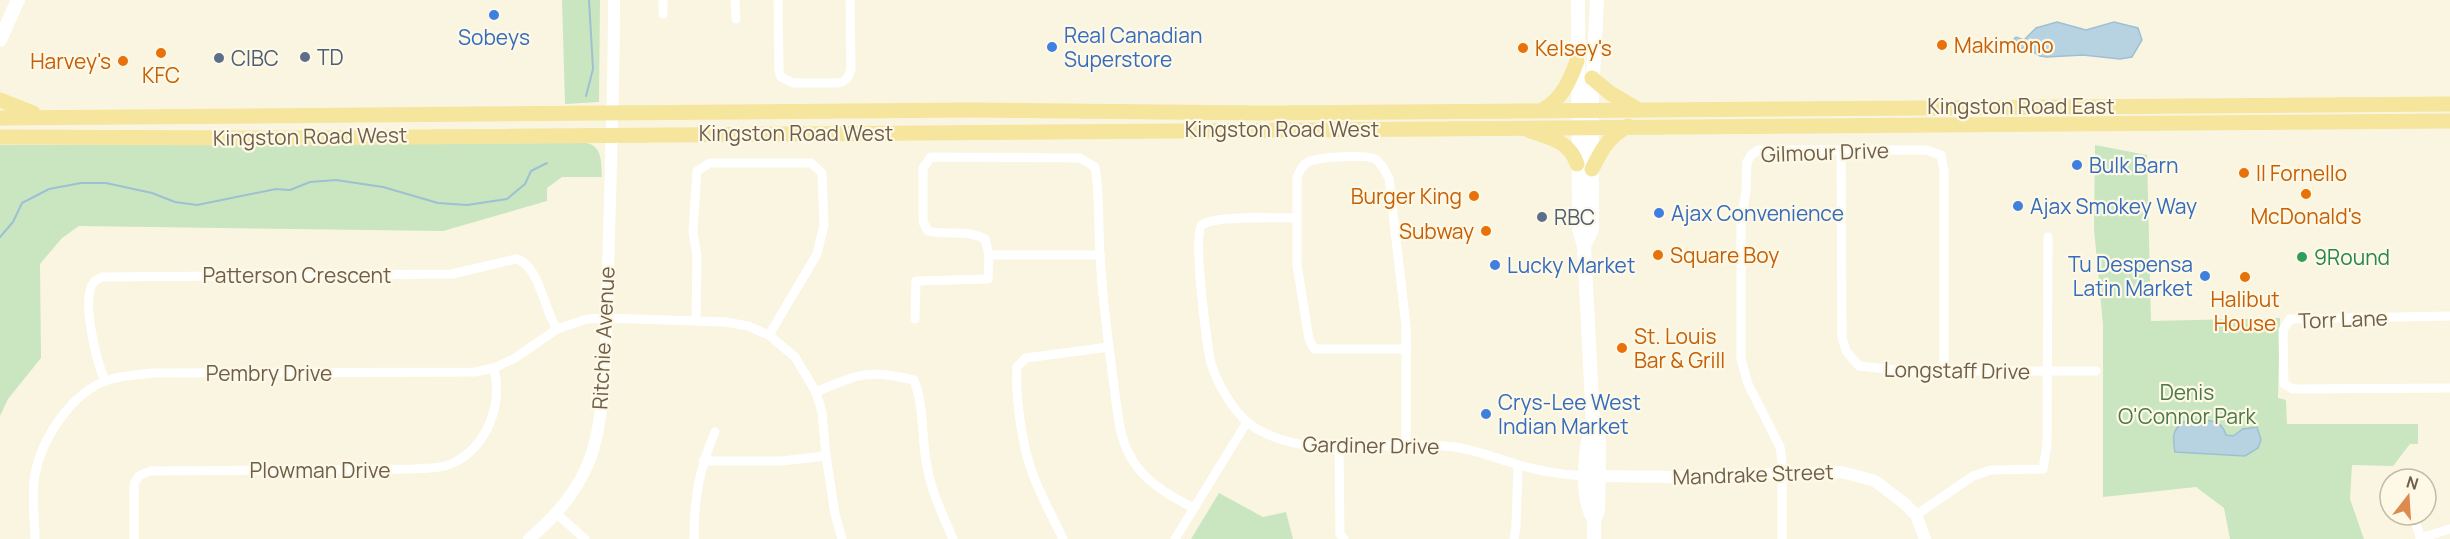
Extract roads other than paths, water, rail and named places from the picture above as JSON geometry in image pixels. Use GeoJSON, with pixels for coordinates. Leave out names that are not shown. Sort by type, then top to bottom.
{"type":"FeatureCollection","features":[{"type":"Feature","properties":{"kind":"main road"},"geometry":{"type":"LineString","coordinates":[[0,40],[18,0]]}},
{"type":"Feature","properties":{"kind":"main road"},"geometry":{"type":"LineString","coordinates":[[1578,0],[1577,61],[1592,169],[1592,230],[1584,246]]}},
{"type":"Feature","properties":{"kind":"main road"},"geometry":{"type":"LineString","coordinates":[[1585,110],[1592,78],[1597,0]]}},
{"type":"Feature","properties":{"kind":"main road"},"geometry":{"type":"LineString","coordinates":[[1544,110],[1564,91],[1577,61]]}},
{"type":"Feature","properties":{"kind":"main road"},"geometry":{"type":"LineString","coordinates":[[1592,78],[1610,93],[1640,110]]}},
{"type":"Feature","properties":{"kind":"main road"},"geometry":{"type":"LineString","coordinates":[[0,100],[23,111],[47,118]]}},
{"type":"Feature","properties":{"kind":"main road","name":"Kingston Road East"},"geometry":{"type":"LineString","coordinates":[[1585,110],[2450,104]]}},
{"type":"Feature","properties":{"kind":"main road","name":"Kingston Road West"},"geometry":{"type":"LineString","coordinates":[[0,118],[972,110],[1262,113],[1585,110]]}},
{"type":"Feature","properties":{"kind":"main road","name":"Kingston Road East"},"geometry":{"type":"LineString","coordinates":[[1585,127],[2450,121]]}},
{"type":"Feature","properties":{"kind":"main road"},"geometry":{"type":"LineString","coordinates":[[1592,169],[1605,143],[1628,126]]}},
{"type":"Feature","properties":{"kind":"main road"},"geometry":{"type":"LineString","coordinates":[[1520,127],[1562,143],[1574,154],[1577,164]]}},
{"type":"Feature","properties":{"kind":"main road"},"geometry":{"type":"LineString","coordinates":[[1585,127],[1577,164],[1579,229],[1584,246],[1593,423],[1599,440],[1593,476],[1598,511],[1594,520],[1594,539]]}},
{"type":"Feature","properties":{"kind":"main road","name":"Kingston Road West"},"geometry":{"type":"LineString","coordinates":[[0,137],[288,138],[1585,127]]}},
{"type":"Feature","properties":{"kind":"street","name":"Ritchie Avenue"},"geometry":{"type":"LineString","coordinates":[[529,539],[557,514],[577,487],[596,439],[606,318],[613,114],[614,0]]}},
{"type":"Feature","properties":{"kind":"street"},"geometry":{"type":"LineString","coordinates":[[663,0],[663,14]]}},
{"type":"Feature","properties":{"kind":"street"},"geometry":{"type":"LineString","coordinates":[[735,0],[736,19]]}},
{"type":"Feature","properties":{"kind":"street"},"geometry":{"type":"LineString","coordinates":[[778,0],[779,71],[781,77],[793,83],[837,83],[848,78],[851,69],[850,0]]}},
{"type":"Feature","properties":{"kind":"street","name":"Gilmour Drive"},"geometry":{"type":"LineString","coordinates":[[1782,539],[1780,447],[1748,384],[1741,359],[1741,224],[1747,162],[1751,155],[1758,150],[1926,150],[1941,155],[1944,171],[1944,370]]}},
{"type":"Feature","properties":{"kind":"street","name":"Longstaff Drive"},"geometry":{"type":"LineString","coordinates":[[1841,151],[1842,337],[1846,351],[1859,366],[1878,370],[2096,371]]}},
{"type":"Feature","properties":{"kind":"street"},"geometry":{"type":"LineString","coordinates":[[915,319],[916,281],[988,279],[989,255],[985,239],[974,233],[940,234],[928,231],[924,222],[923,168],[931,157],[1080,158],[1095,167],[1108,347],[1120,430],[1126,449],[1138,469],[1154,484],[1194,508]]}},
{"type":"Feature","properties":{"kind":"street"},"geometry":{"type":"LineString","coordinates":[[1406,446],[1407,349],[1389,178],[1381,164],[1374,159],[1337,157],[1309,161],[1302,167],[1297,177],[1297,265],[1309,339],[1314,349],[1407,349]]}},
{"type":"Feature","properties":{"kind":"street"},"geometry":{"type":"LineString","coordinates":[[696,320],[697,256],[693,232],[697,171],[710,163],[811,163],[822,173],[824,225],[817,254],[769,335],[795,357],[816,392],[822,412],[826,456],[840,538]]}},
{"type":"Feature","properties":{"kind":"street","name":"Gardiner Drive"},"geometry":{"type":"LineString","coordinates":[[1296,218],[1218,219],[1203,224],[1199,229],[1198,257],[1211,362],[1218,380],[1237,411],[1247,422],[1270,435],[1298,444],[1339,447],[1453,447],[1548,472],[1593,476]]}},
{"type":"Feature","properties":{"kind":"street"},"geometry":{"type":"LineString","coordinates":[[1916,515],[1973,476],[1991,470],[2043,469],[2047,458],[2048,237]]}},
{"type":"Feature","properties":{"kind":"street"},"geometry":{"type":"LineString","coordinates":[[989,255],[1100,255]]}},
{"type":"Feature","properties":{"kind":"street","name":"Patterson Crescent"},"geometry":{"type":"LineString","coordinates":[[105,381],[97,362],[91,337],[90,293],[94,282],[102,277],[452,274],[516,258],[524,260],[533,271],[550,319],[557,329]]}},
{"type":"Feature","properties":{"kind":"street","name":"Torr Lane"},"geometry":{"type":"LineString","coordinates":[[2450,316],[2290,319],[2283,330],[2284,384],[2293,389],[2450,388]]}},
{"type":"Feature","properties":{"kind":"street","name":"Pembry Drive"},"geometry":{"type":"LineString","coordinates":[[35,539],[34,476],[42,447],[64,412],[105,381],[153,373],[475,372],[494,368],[515,358],[557,329],[587,319],[696,320],[748,326],[769,335]]}},
{"type":"Feature","properties":{"kind":"street"},"geometry":{"type":"LineString","coordinates":[[1063,539],[1032,473],[1024,438],[1016,379],[1017,367],[1026,358],[1108,347]]}},
{"type":"Feature","properties":{"kind":"street","name":"Plowman Drive"},"geometry":{"type":"LineString","coordinates":[[134,539],[134,484],[139,476],[150,471],[414,469],[452,464],[480,444],[493,414],[496,396],[494,368]]}},
{"type":"Feature","properties":{"kind":"street"},"geometry":{"type":"LineString","coordinates":[[816,392],[863,373],[889,374],[915,380],[919,392],[925,454],[932,491],[953,539]]}},
{"type":"Feature","properties":{"kind":"street"},"geometry":{"type":"LineString","coordinates":[[1175,539],[1247,422]]}},
{"type":"Feature","properties":{"kind":"street"},"geometry":{"type":"LineString","coordinates":[[694,539],[694,505],[703,461],[715,432]]}},
{"type":"Feature","properties":{"kind":"street"},"geometry":{"type":"LineString","coordinates":[[1339,447],[1340,534],[1344,539]]}},
{"type":"Feature","properties":{"kind":"street"},"geometry":{"type":"LineString","coordinates":[[703,461],[781,461],[826,456]]}},
{"type":"Feature","properties":{"kind":"street"},"geometry":{"type":"LineString","coordinates":[[1514,539],[1518,465]]}},
{"type":"Feature","properties":{"kind":"street","name":"Mandrake Street"},"geometry":{"type":"LineString","coordinates":[[1593,476],[1685,477],[1842,471],[1875,481],[1916,515],[1925,539]]}},
{"type":"Feature","properties":{"kind":"street"},"geometry":{"type":"LineString","coordinates":[[557,514],[585,539]]}},
{"type":"Feature","properties":{"kind":"street"},"geometry":{"type":"LineString","coordinates":[[2421,538],[2450,529]]}},
{"type":"Feature","properties":{"kind":"water"},"geometry":{"type":"Polygon","coordinates":[[[2057,22],[2086,30],[2114,22],[2138,28],[2142,40],[2132,57],[2120,59],[2083,55],[2047,57],[2040,56],[2025,47],[2016,51],[2015,49],[2020,45],[2014,39],[2016,37],[2024,40],[2036,28],[2057,22]]]}},
{"type":"Feature","properties":{"kind":"water"},"geometry":{"type":"Polygon","coordinates":[[[2189,419],[2216,423],[2224,429],[2226,435],[2233,436],[2243,429],[2257,427],[2261,440],[2258,448],[2245,456],[2175,452],[2174,432],[2189,419]]]}},
{"type":"Feature","properties":{"kind":"waterway"},"geometry":{"type":"LineString","coordinates":[[586,96],[593,69],[589,0]]}},
{"type":"Feature","properties":{"kind":"waterway"},"geometry":{"type":"LineString","coordinates":[[0,237],[13,222],[22,203],[49,189],[81,183],[106,183],[152,193],[175,202],[197,205],[276,189],[290,190],[310,182],[336,180],[383,187],[438,203],[467,205],[507,199],[525,184],[531,171],[547,163]]}},
{"type":"Feature","properties":{"kind":"place","name":"Sobeys"},"geometry":{"type":"Point","coordinates":[494,15]}},
{"type":"Feature","properties":{"kind":"place","name":"Makimono"},"geometry":{"type":"Point","coordinates":[1942,45]}},
{"type":"Feature","properties":{"kind":"place","name":"Real Canadian Superstore"},"geometry":{"type":"Point","coordinates":[1052,47]}},
{"type":"Feature","properties":{"kind":"place","name":"Kelsey's"},"geometry":{"type":"Point","coordinates":[1523,48]}},
{"type":"Feature","properties":{"kind":"place","name":"KFC"},"geometry":{"type":"Point","coordinates":[161,53]}},
{"type":"Feature","properties":{"kind":"place","name":"TD"},"geometry":{"type":"Point","coordinates":[305,57]}},
{"type":"Feature","properties":{"kind":"place","name":"CIBC"},"geometry":{"type":"Point","coordinates":[219,58]}},
{"type":"Feature","properties":{"kind":"place","name":"Harvey's"},"geometry":{"type":"Point","coordinates":[123,61]}},
{"type":"Feature","properties":{"kind":"place","name":"Bulk Barn"},"geometry":{"type":"Point","coordinates":[2077,165]}},
{"type":"Feature","properties":{"kind":"place","name":"Il Fornello"},"geometry":{"type":"Point","coordinates":[2244,173]}},
{"type":"Feature","properties":{"kind":"place","name":"McDonald's"},"geometry":{"type":"Point","coordinates":[2306,194]}},
{"type":"Feature","properties":{"kind":"place","name":"Burger King"},"geometry":{"type":"Point","coordinates":[1474,196]}},
{"type":"Feature","properties":{"kind":"place","name":"Ajax Smokey Way"},"geometry":{"type":"Point","coordinates":[2018,206]}},
{"type":"Feature","properties":{"kind":"place","name":"Ajax Convenience"},"geometry":{"type":"Point","coordinates":[1659,213]}},
{"type":"Feature","properties":{"kind":"place","name":"RBC"},"geometry":{"type":"Point","coordinates":[1542,217]}},
{"type":"Feature","properties":{"kind":"place","name":"Subway"},"geometry":{"type":"Point","coordinates":[1486,231]}},
{"type":"Feature","properties":{"kind":"place","name":"Square Boy"},"geometry":{"type":"Point","coordinates":[1658,255]}},
{"type":"Feature","properties":{"kind":"place","name":"9Round"},"geometry":{"type":"Point","coordinates":[2302,257]}},
{"type":"Feature","properties":{"kind":"place","name":"Lucky Market"},"geometry":{"type":"Point","coordinates":[1495,265]}},
{"type":"Feature","properties":{"kind":"place","name":"Tu Despensa Latin Market"},"geometry":{"type":"Point","coordinates":[2205,276]}},
{"type":"Feature","properties":{"kind":"place","name":"Halibut House"},"geometry":{"type":"Point","coordinates":[2245,277]}},
{"type":"Feature","properties":{"kind":"place","name":"St. Louis Bar & Grill"},"geometry":{"type":"Point","coordinates":[1622,348]}},
{"type":"Feature","properties":{"kind":"place","name":"Crys-Lee West Indian Market"},"geometry":{"type":"Point","coordinates":[1486,414]}},
{"type":"Feature","properties":{"kind":"park label","name":"Denis O'Connor Park"},"geometry":{"type":"Point","coordinates":[2187,404]}}]}
